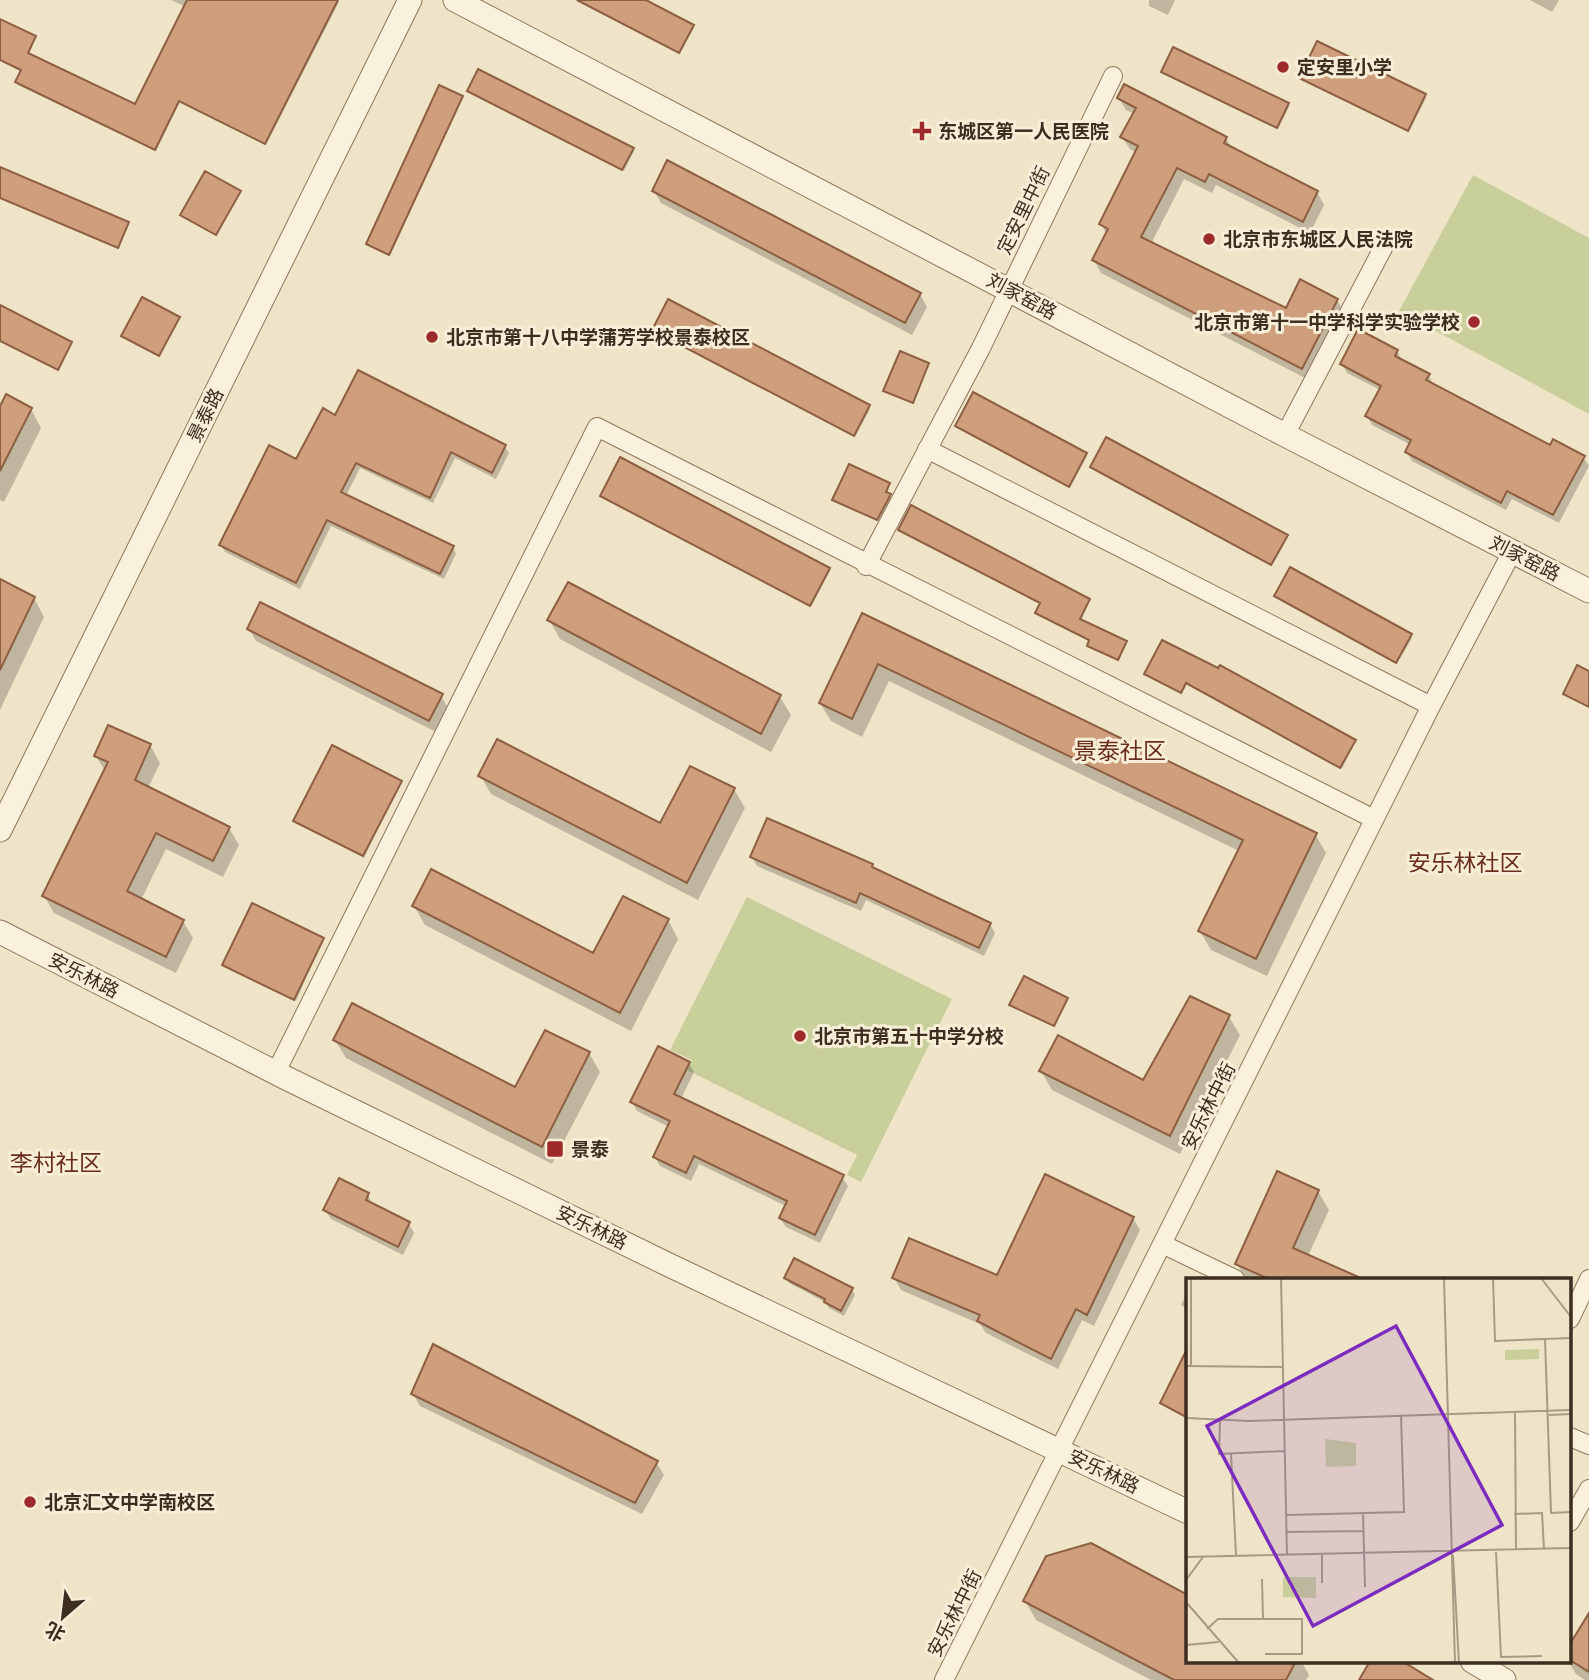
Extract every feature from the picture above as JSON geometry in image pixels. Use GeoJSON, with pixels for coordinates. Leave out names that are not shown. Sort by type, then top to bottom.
{"type":"FeatureCollection","features":[{"type":"Feature","properties":{"kind":"street","name":"景泰路"},"geometry":{"type":"LineString","coordinates":[[0,830],[410,0]]}},
{"type":"Feature","properties":{"kind":"street","name":"刘家窑路"},"geometry":{"type":"LineString","coordinates":[[455,0],[1010,289],[1285,436],[1589,591]]}},
{"type":"Feature","properties":{"kind":"street","name":"定安里中街"},"geometry":{"type":"LineString","coordinates":[[866,566],[1010,289],[1113,76]]}},
{"type":"Feature","properties":{"kind":"street"},"geometry":{"type":"LineString","coordinates":[[1285,436],[1383,248]]}},
{"type":"Feature","properties":{"kind":"street"},"geometry":{"type":"LineString","coordinates":[[276,1072],[597,427],[866,566],[1374,820]]}},
{"type":"Feature","properties":{"kind":"street"},"geometry":{"type":"LineString","coordinates":[[928,449],[1431,706]]}},
{"type":"Feature","properties":{"kind":"street","name":"安乐林中街"},"geometry":{"type":"LineString","coordinates":[[944,1680],[1431,706],[1512,552]]}},
{"type":"Feature","properties":{"kind":"street","name":"安乐林路"},"geometry":{"type":"LineString","coordinates":[[0,932],[276,1072],[669,1265],[1186,1511]]}},
{"type":"Feature","properties":{"kind":"street"},"geometry":{"type":"LineString","coordinates":[[1162,1244],[1233,1278]]}},
{"type":"Feature","properties":{"kind":"street"},"geometry":{"type":"LineString","coordinates":[[1572,1315],[1589,1279]]}},
{"type":"Feature","properties":{"kind":"street"},"geometry":{"type":"LineString","coordinates":[[1572,1438],[1589,1445]]}},
{"type":"Feature","properties":{"kind":"street"},"geometry":{"type":"LineString","coordinates":[[1572,1519],[1589,1489]]}},
{"type":"Feature","properties":{"kind":"green space"},"geometry":{"type":"Polygon","coordinates":[[[1473,175],[1589,238],[1589,414],[1399,311],[1473,175]]]}},
{"type":"Feature","properties":{"kind":"green space"},"geometry":{"type":"Polygon","coordinates":[[[747,897],[952,999],[861,1182],[847,1175],[857,1155],[687,1070],[692,1060],[670,1050],[747,897]]]}},
{"type":"Feature","properties":{"kind":"building"},"geometry":{"type":"Polygon","coordinates":[[[187,0],[338,0],[265,144],[179,101],[155,150],[15,82],[21,70],[0,60],[0,19],[36,36],[28,53],[135,104],[187,0]]]}},
{"type":"Feature","properties":{"kind":"building"},"geometry":{"type":"Polygon","coordinates":[[[577,0],[646,0],[694,25],[679,53],[577,0]]]}},
{"type":"Feature","properties":{"kind":"building"},"geometry":{"type":"Polygon","coordinates":[[[1317,41],[1426,94],[1408,131],[1299,78],[1317,41]]]}},
{"type":"Feature","properties":{"kind":"building"},"geometry":{"type":"Polygon","coordinates":[[[1173,47],[1289,103],[1277,128],[1161,72],[1173,47]]]}},
{"type":"Feature","properties":{"kind":"building"},"geometry":{"type":"Polygon","coordinates":[[[478,69],[634,148],[622,170],[467,91],[478,69]]]}},
{"type":"Feature","properties":{"kind":"building"},"geometry":{"type":"Polygon","coordinates":[[[1124,84],[1227,137],[1224,143],[1318,191],[1303,222],[1209,174],[1205,182],[1177,168],[1141,237],[1286,308],[1300,279],[1338,299],[1302,369],[1092,260],[1108,229],[1099,224],[1138,146],[1120,137],[1136,108],[1117,98],[1124,84]]]}},
{"type":"Feature","properties":{"kind":"building"},"geometry":{"type":"Polygon","coordinates":[[[439,85],[463,96],[389,255],[366,244],[439,85]]]}},
{"type":"Feature","properties":{"kind":"building"},"geometry":{"type":"Polygon","coordinates":[[[667,160],[921,293],[905,323],[652,191],[667,160]]]}},
{"type":"Feature","properties":{"kind":"building"},"geometry":{"type":"Polygon","coordinates":[[[0,167],[129,222],[118,248],[0,198],[0,167]]]}},
{"type":"Feature","properties":{"kind":"building"},"geometry":{"type":"Polygon","coordinates":[[[205,171],[241,191],[216,235],[180,215],[205,171]]]}},
{"type":"Feature","properties":{"kind":"building"},"geometry":{"type":"Polygon","coordinates":[[[142,297],[180,317],[159,356],[121,336],[142,297]]]}},
{"type":"Feature","properties":{"kind":"building"},"geometry":{"type":"Polygon","coordinates":[[[668,299],[870,405],[854,436],[652,330],[668,299]]]}},
{"type":"Feature","properties":{"kind":"building"},"geometry":{"type":"Polygon","coordinates":[[[0,305],[72,342],[58,370],[0,341],[0,305]]]}},
{"type":"Feature","properties":{"kind":"building"},"geometry":{"type":"Polygon","coordinates":[[[1358,329],[1398,350],[1395,356],[1430,374],[1426,380],[1550,445],[1553,439],[1585,456],[1553,515],[1507,491],[1501,503],[1405,452],[1411,440],[1365,416],[1381,386],[1340,364],[1358,329]]]}},
{"type":"Feature","properties":{"kind":"building"},"geometry":{"type":"Polygon","coordinates":[[[900,351],[929,363],[913,403],[883,391],[900,351]]]}},
{"type":"Feature","properties":{"kind":"building"},"geometry":{"type":"Polygon","coordinates":[[[358,370],[506,445],[492,473],[451,452],[430,498],[356,463],[341,492],[454,546],[440,574],[327,520],[296,583],[219,545],[269,445],[296,459],[323,408],[335,415],[358,370]]]}},
{"type":"Feature","properties":{"kind":"building"},"geometry":{"type":"Polygon","coordinates":[[[973,392],[1087,453],[1069,487],[955,426],[973,392]]]}},
{"type":"Feature","properties":{"kind":"building"},"geometry":{"type":"Polygon","coordinates":[[[6,394],[32,408],[0,471],[0,406],[6,394]]]}},
{"type":"Feature","properties":{"kind":"building"},"geometry":{"type":"Polygon","coordinates":[[[1106,437],[1288,535],[1271,565],[1090,467],[1106,437]]]}},
{"type":"Feature","properties":{"kind":"building"},"geometry":{"type":"Polygon","coordinates":[[[620,457],[830,568],[810,606],[600,496],[620,457]]]}},
{"type":"Feature","properties":{"kind":"building"},"geometry":{"type":"Polygon","coordinates":[[[849,464],[890,483],[886,492],[891,494],[877,520],[832,500],[849,464]]]}},
{"type":"Feature","properties":{"kind":"building"},"geometry":{"type":"Polygon","coordinates":[[[911,505],[1090,599],[1080,619],[1127,641],[1118,660],[1087,646],[1089,640],[1035,613],[1040,603],[898,530],[911,505]]]}},
{"type":"Feature","properties":{"kind":"building"},"geometry":{"type":"Polygon","coordinates":[[[1290,567],[1412,634],[1396,663],[1274,596],[1290,567]]]}},
{"type":"Feature","properties":{"kind":"building"},"geometry":{"type":"Polygon","coordinates":[[[0,579],[35,597],[0,670],[0,579]]]}},
{"type":"Feature","properties":{"kind":"building"},"geometry":{"type":"Polygon","coordinates":[[[568,582],[781,695],[761,734],[547,620],[568,582]]]}},
{"type":"Feature","properties":{"kind":"building"},"geometry":{"type":"Polygon","coordinates":[[[260,602],[443,694],[429,721],[247,629],[260,602]]]}},
{"type":"Feature","properties":{"kind":"building"},"geometry":{"type":"Polygon","coordinates":[[[862,613],[1317,833],[1256,959],[1198,931],[1243,840],[878,664],[852,719],[819,703],[862,613]]]}},
{"type":"Feature","properties":{"kind":"building"},"geometry":{"type":"Polygon","coordinates":[[[1162,640],[1218,668],[1220,665],[1356,740],[1340,768],[1186,683],[1181,693],[1144,674],[1162,640]]]}},
{"type":"Feature","properties":{"kind":"building"},"geometry":{"type":"Polygon","coordinates":[[[1577,665],[1589,671],[1589,707],[1563,694],[1577,665]]]}},
{"type":"Feature","properties":{"kind":"building"},"geometry":{"type":"Polygon","coordinates":[[[108,725],[151,744],[135,780],[230,827],[213,861],[156,833],[127,891],[184,920],[166,957],[42,896],[108,762],[94,756],[108,725]]]}},
{"type":"Feature","properties":{"kind":"building"},"geometry":{"type":"Polygon","coordinates":[[[497,739],[660,823],[690,766],[735,788],[687,883],[478,776],[497,739]]]}},
{"type":"Feature","properties":{"kind":"building"},"geometry":{"type":"Polygon","coordinates":[[[332,745],[402,781],[363,856],[293,821],[332,745]]]}},
{"type":"Feature","properties":{"kind":"building"},"geometry":{"type":"Polygon","coordinates":[[[767,818],[873,864],[872,867],[991,923],[979,948],[860,893],[856,903],[750,857],[767,818]]]}},
{"type":"Feature","properties":{"kind":"building"},"geometry":{"type":"Polygon","coordinates":[[[431,869],[593,953],[623,896],[669,919],[620,1013],[412,906],[431,869]]]}},
{"type":"Feature","properties":{"kind":"building"},"geometry":{"type":"Polygon","coordinates":[[[252,903],[324,938],[294,1000],[222,965],[252,903]]]}},
{"type":"Feature","properties":{"kind":"building"},"geometry":{"type":"Polygon","coordinates":[[[1024,976],[1068,998],[1054,1026],[1009,1005],[1024,976]]]}},
{"type":"Feature","properties":{"kind":"building"},"geometry":{"type":"Polygon","coordinates":[[[1190,996],[1230,1015],[1170,1136],[1039,1071],[1058,1035],[1143,1080],[1190,996]]]}},
{"type":"Feature","properties":{"kind":"building"},"geometry":{"type":"Polygon","coordinates":[[[352,1003],[515,1087],[545,1030],[590,1052],[542,1147],[333,1040],[352,1003]]]}},
{"type":"Feature","properties":{"kind":"building"},"geometry":{"type":"Polygon","coordinates":[[[658,1046],[690,1062],[674,1094],[844,1175],[815,1235],[779,1218],[787,1201],[694,1156],[686,1173],[653,1157],[670,1121],[630,1102],[658,1046]]]}},
{"type":"Feature","properties":{"kind":"building"},"geometry":{"type":"Polygon","coordinates":[[[1277,1171],[1319,1190],[1293,1248],[1361,1278],[1267,1278],[1235,1264],[1277,1171]]]}},
{"type":"Feature","properties":{"kind":"building"},"geometry":{"type":"Polygon","coordinates":[[[1045,1174],[1134,1217],[1087,1315],[1076,1309],[1051,1359],[977,1321],[980,1315],[892,1278],[909,1238],[997,1275],[1045,1174]]]}},
{"type":"Feature","properties":{"kind":"building"},"geometry":{"type":"Polygon","coordinates":[[[339,1178],[369,1193],[366,1200],[410,1222],[398,1247],[323,1210],[339,1178]]]}},
{"type":"Feature","properties":{"kind":"building"},"geometry":{"type":"Polygon","coordinates":[[[794,1258],[853,1288],[841,1311],[824,1302],[825,1299],[784,1278],[794,1258]]]}},
{"type":"Feature","properties":{"kind":"building"},"geometry":{"type":"Polygon","coordinates":[[[433,1344],[658,1461],[635,1503],[411,1394],[433,1344]]]}},
{"type":"Feature","properties":{"kind":"building"},"geometry":{"type":"Polygon","coordinates":[[[1186,1351],[1186,1417],[1160,1403],[1186,1351]]]}},
{"type":"Feature","properties":{"kind":"building"},"geometry":{"type":"Polygon","coordinates":[[[1091,1543],[1186,1594],[1186,1662],[1295,1662],[1286,1680],[1174,1680],[1023,1601],[1046,1556],[1091,1543]]]}},
{"type":"Feature","properties":{"kind":"building"},"geometry":{"type":"Polygon","coordinates":[[[1589,1613],[1589,1672],[1572,1661],[1572,1641],[1589,1613]]]}},
{"type":"Feature","properties":{"kind":"building"},"geometry":{"type":"Polygon","coordinates":[[[1369,1662],[1404,1662],[1433,1680],[1359,1680],[1369,1662]]]}},
{"type":"Feature","properties":{"kind":"place","name":"定安里小学"},"geometry":{"type":"Point","coordinates":[1283,67]}},
{"type":"Feature","properties":{"kind":"place","name":"东城区第一人民医院"},"geometry":{"type":"Point","coordinates":[922,131]}},
{"type":"Feature","properties":{"kind":"place","name":"北京市东城区人民法院"},"geometry":{"type":"Point","coordinates":[1209,239]}},
{"type":"Feature","properties":{"kind":"place","name":"北京市第十一中学科学实验学校"},"geometry":{"type":"Point","coordinates":[1474,322]}},
{"type":"Feature","properties":{"kind":"place","name":"北京市第十八中学蒲芳学校景泰校区"},"geometry":{"type":"Point","coordinates":[432,337]}},
{"type":"Feature","properties":{"kind":"place","name":"北京市第五十中学分校"},"geometry":{"type":"Point","coordinates":[800,1036]}},
{"type":"Feature","properties":{"kind":"place","name":"景泰"},"geometry":{"type":"Point","coordinates":[555,1149]}},
{"type":"Feature","properties":{"kind":"place","name":"北京汇文中学南校区"},"geometry":{"type":"Point","coordinates":[30,1502]}},
{"type":"Feature","properties":{"kind":"district","name":"景泰社区"},"geometry":{"type":"Point","coordinates":[1120,751]}},
{"type":"Feature","properties":{"kind":"district","name":"安乐林社区"},"geometry":{"type":"Point","coordinates":[1465,863]}},
{"type":"Feature","properties":{"kind":"district","name":"李村社区"},"geometry":{"type":"Point","coordinates":[56,1163]}}]}
